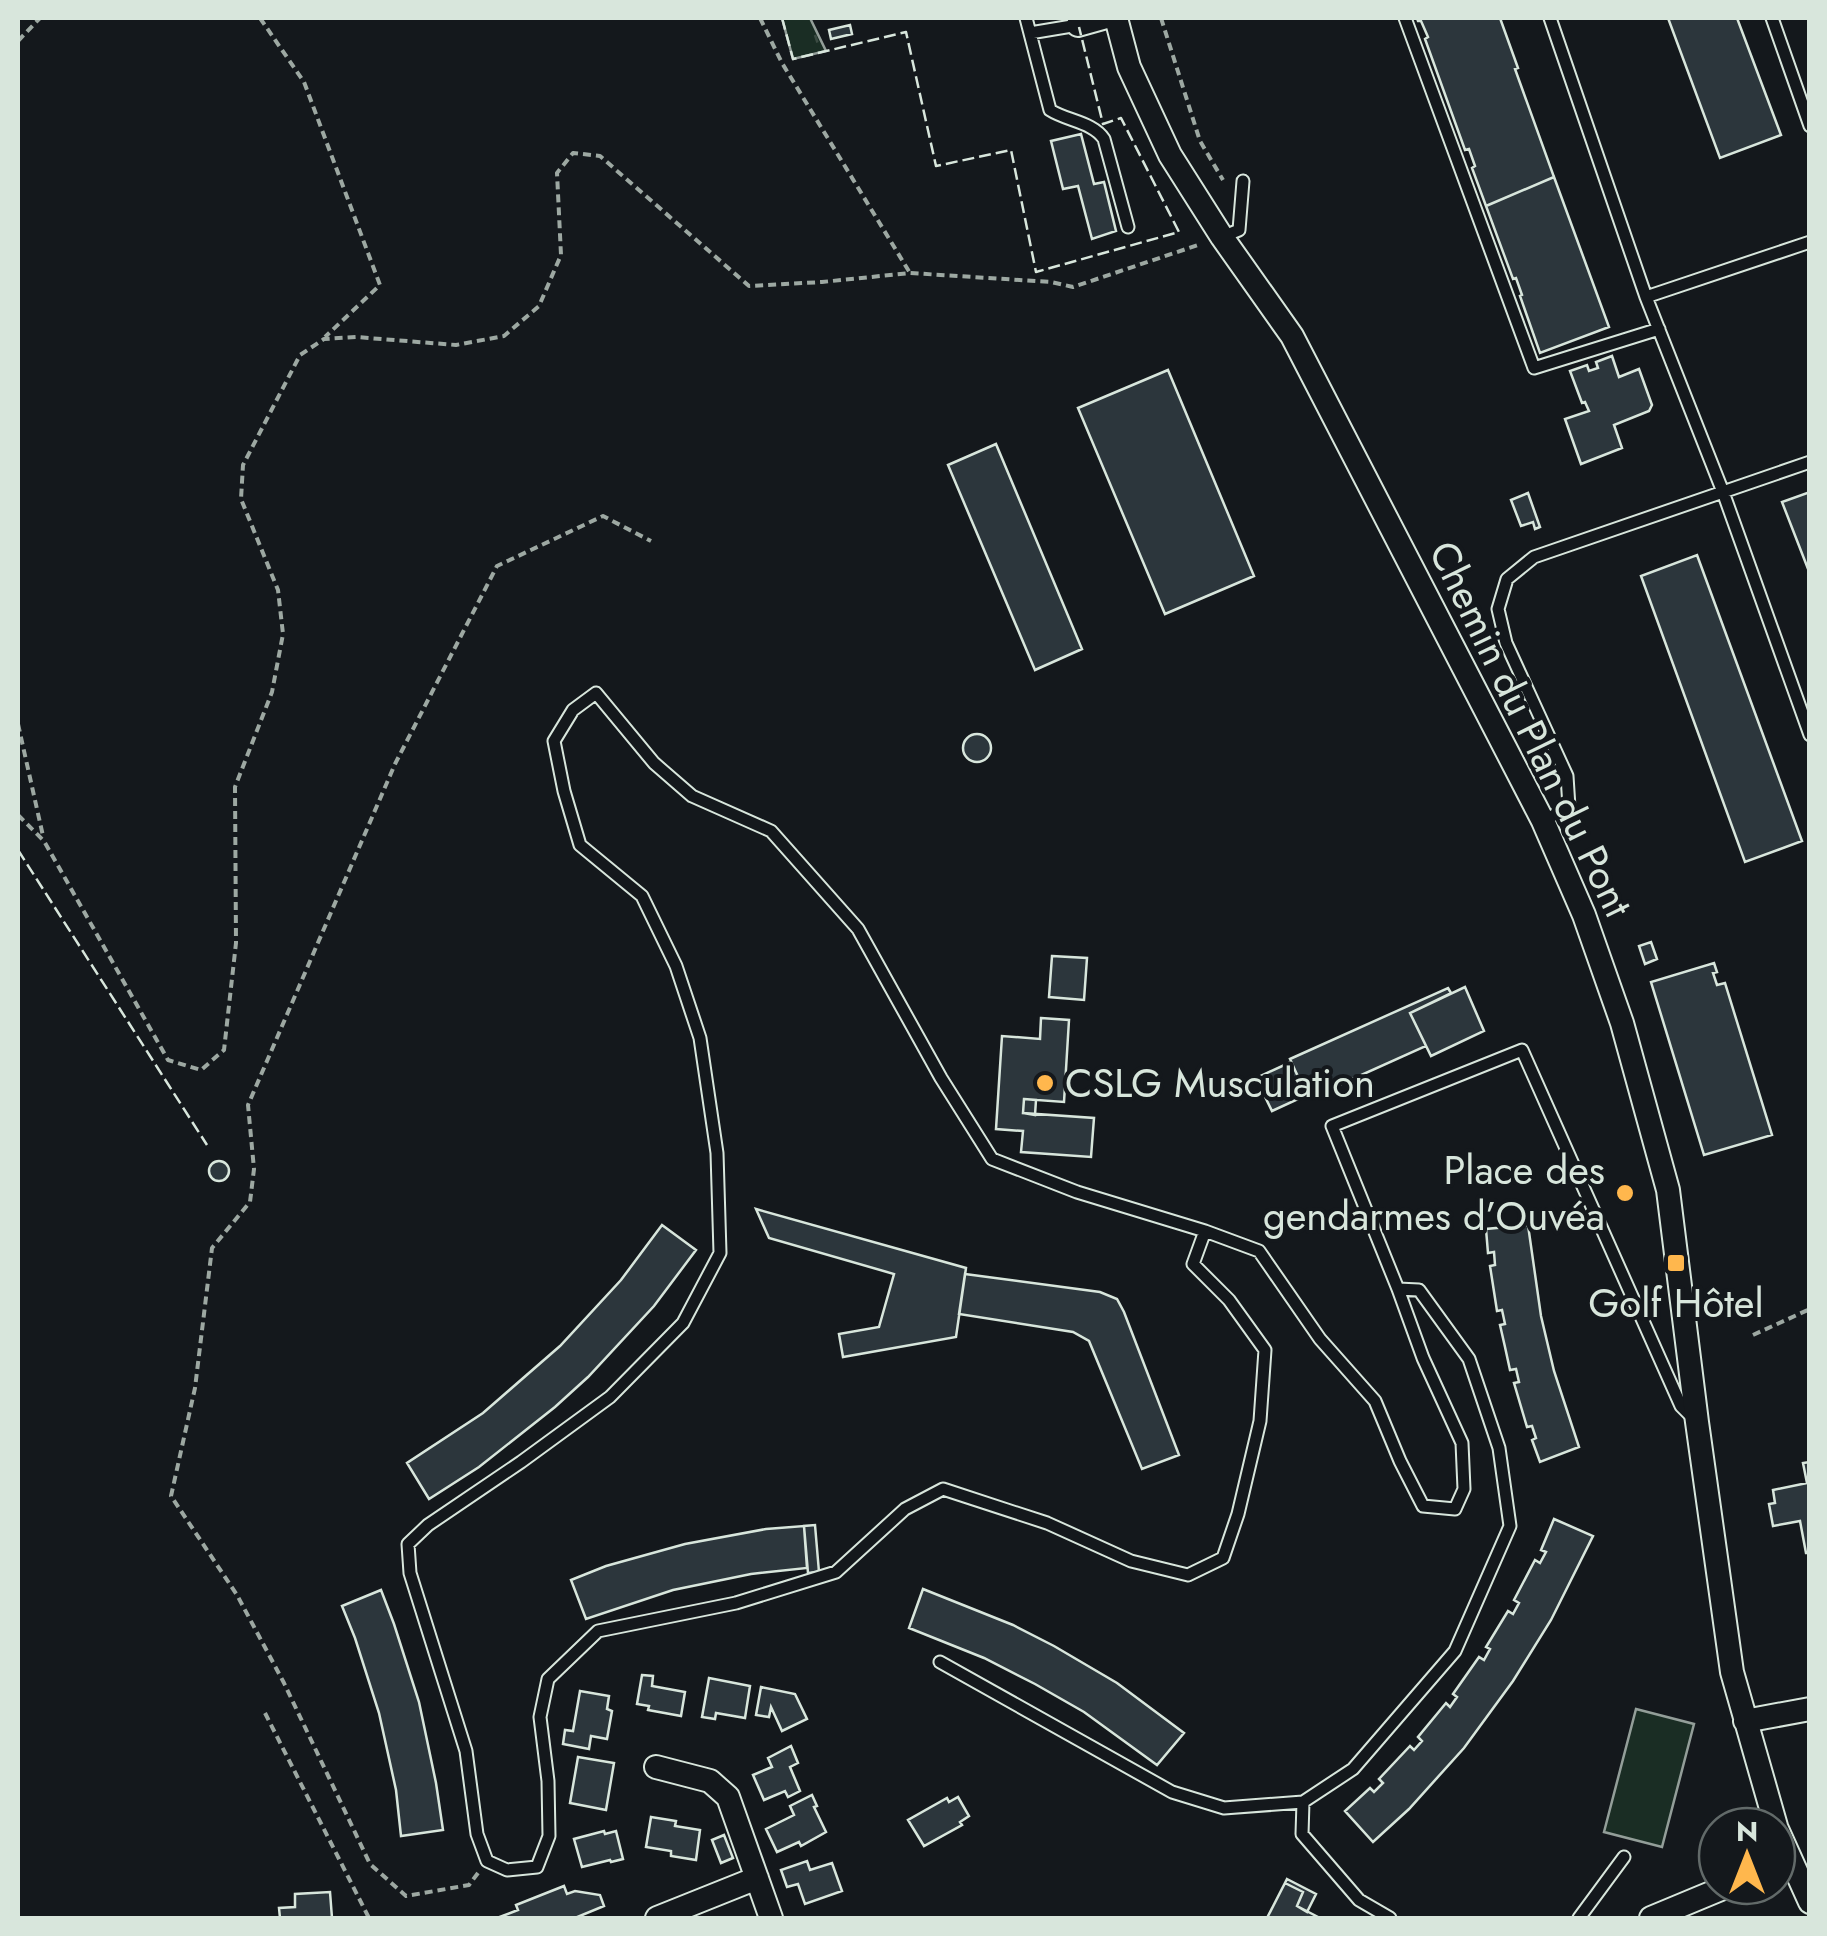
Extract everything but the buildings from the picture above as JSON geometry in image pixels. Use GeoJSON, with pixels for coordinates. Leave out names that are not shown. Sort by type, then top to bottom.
{"type":"FeatureCollection","features":[{"type":"Feature","properties":{"kind":"street"},"geometry":{"type":"LineString","coordinates":[[1078,24],[1103,18]]}},
{"type":"Feature","properties":{"kind":"street","name":"Chemin du Plan du Pont"},"geometry":{"type":"LineString","coordinates":[[1116,18],[1129,67],[1170,155],[1292,336],[1542,821],[1584,915],[1622,1023],[1668,1190],[1732,1672],[1770,1806]]}},
{"type":"Feature","properties":{"kind":"street"},"geometry":{"type":"LineString","coordinates":[[1745,1722],[1810,1709]]}},
{"type":"Feature","properties":{"kind":"street"},"geometry":{"type":"LineString","coordinates":[[656,1766],[710,1780],[728,1797],[771,1918]]}},
{"type":"Feature","properties":{"kind":"street"},"geometry":{"type":"LineString","coordinates":[[658,1918],[757,1878]]}},
{"type":"Feature","properties":{"kind":"street"},"geometry":{"type":"LineString","coordinates":[[1650,1918],[1697,1899]]}},
{"type":"Feature","properties":{"kind":"lane"},"geometry":{"type":"LineString","coordinates":[[1026,18],[1050,110],[1098,130],[1104,139],[1128,228]]}},
{"type":"Feature","properties":{"kind":"lane"},"geometry":{"type":"LineString","coordinates":[[1405,18],[1534,368],[1659,328]]}},
{"type":"Feature","properties":{"kind":"lane"},"geometry":{"type":"LineString","coordinates":[[1550,18],[1646,296],[1810,735]]}},
{"type":"Feature","properties":{"kind":"lane"},"geometry":{"type":"LineString","coordinates":[[1772,18],[1810,126]]}},
{"type":"Feature","properties":{"kind":"lane"},"geometry":{"type":"LineString","coordinates":[[1030,33],[1078,24]]}},
{"type":"Feature","properties":{"kind":"lane"},"geometry":{"type":"LineString","coordinates":[[1222,237],[1239,230],[1243,181]]}},
{"type":"Feature","properties":{"kind":"lane"},"geometry":{"type":"LineString","coordinates":[[1646,296],[1810,242]]}},
{"type":"Feature","properties":{"kind":"lane"},"geometry":{"type":"LineString","coordinates":[[1542,821],[1569,808],[1568,776],[1506,642],[1498,608],[1507,578],[1534,558],[1810,462]]}},
{"type":"Feature","properties":{"kind":"lane"},"geometry":{"type":"LineString","coordinates":[[1205,1231],[1193,1264],[1229,1300],[1265,1350],[1260,1422],[1238,1514],[1222,1558],[1188,1575],[1131,1561],[1047,1523],[943,1489],[906,1509],[836,1572],[736,1603],[598,1631],[548,1680],[540,1717],[548,1781],[549,1836],[536,1867],[507,1870],[486,1861],[477,1834],[466,1751],[410,1573],[408,1544],[428,1525],[610,1397],[682,1323],[720,1253],[717,1152],[700,1038],[676,966],[642,896],[580,845],[564,791],[554,741],[574,710],[596,693],[654,763],[692,796],[770,831],[858,929],[992,1159],[1076,1192],[1205,1231],[1258,1251],[1320,1339],[1375,1402],[1423,1506],[1454,1509],[1464,1489],[1462,1444],[1423,1358],[1332,1126],[1522,1050],[1681,1406],[1696,1422]]}},
{"type":"Feature","properties":{"kind":"lane"},"geometry":{"type":"LineString","coordinates":[[940,1662],[1172,1792],[1224,1808],[1303,1802],[1353,1769],[1454,1652],[1510,1526],[1499,1448],[1469,1359],[1418,1290],[1398,1289]]}},
{"type":"Feature","properties":{"kind":"lane"},"geometry":{"type":"LineString","coordinates":[[1303,1802],[1302,1834],[1360,1900],[1390,1918]]}},
{"type":"Feature","properties":{"kind":"lane"},"geometry":{"type":"LineString","coordinates":[[1579,1918],[1624,1857]]}},
{"type":"Feature","properties":{"kind":"path"},"geometry":{"type":"LineString","coordinates":[[18,41],[40,18]]}},
{"type":"Feature","properties":{"kind":"path"},"geometry":{"type":"LineString","coordinates":[[18,815],[44,841],[168,1060],[201,1070],[224,1050],[236,943],[235,787],[272,692],[283,634],[278,590],[241,499],[243,465],[300,355],[324,339],[380,286],[304,82],[260,18]]}},
{"type":"Feature","properties":{"kind":"path"},"geometry":{"type":"LineString","coordinates":[[760,18],[782,63],[910,273]]}},
{"type":"Feature","properties":{"kind":"path"},"geometry":{"type":"LineString","coordinates":[[1161,18],[1200,141],[1226,186]]}},
{"type":"Feature","properties":{"kind":"path"},"geometry":{"type":"LineString","coordinates":[[324,339],[356,336],[456,344],[504,336],[540,306],[561,255],[557,173],[574,153],[600,156],[749,286],[910,273],[1073,286],[1222,237]]}},
{"type":"Feature","properties":{"kind":"path"},"geometry":{"type":"LineString","coordinates":[[486,1861],[469,1885],[406,1896],[370,1864],[246,1612],[172,1496],[195,1388],[212,1248],[250,1202],[254,1168],[248,1105],[395,764],[497,566],[603,516],[651,542]]}},
{"type":"Feature","properties":{"kind":"path"},"geometry":{"type":"LineString","coordinates":[[18,724],[44,841]]}},
{"type":"Feature","properties":{"kind":"path"},"geometry":{"type":"LineString","coordinates":[[1753,1335],[1810,1309]]}},
{"type":"Feature","properties":{"kind":"path"},"geometry":{"type":"LineString","coordinates":[[265,1712],[369,1918]]}},
{"type":"Feature","properties":{"kind":"green space"},"geometry":{"type":"Polygon","coordinates":[[[782,18],[810,18],[826,51],[793,59],[782,18]]]}},
{"type":"Feature","properties":{"kind":"green space"},"geometry":{"type":"Polygon","coordinates":[[[1636,1709],[1694,1724],[1662,1847],[1604,1832],[1636,1709]]]}},
{"type":"Feature","properties":{"kind":"fence"},"geometry":{"type":"LineString","coordinates":[[782,18],[793,59],[906,32],[936,166],[1011,150],[1036,272],[1179,232],[1121,118],[1103,124],[1079,27]]}},
{"type":"Feature","properties":{"kind":"fence"},"geometry":{"type":"LineString","coordinates":[[18,850],[207,1145]]}},
{"type":"Feature","properties":{"kind":"place","name":"CSLG Musculation"},"geometry":{"type":"Point","coordinates":[1045,1083]}},
{"type":"Feature","properties":{"kind":"place","name":"Place des gendarmes d’Ouvéa"},"geometry":{"type":"Point","coordinates":[1625,1193]}},
{"type":"Feature","properties":{"kind":"place","name":"Golf Hôtel"},"geometry":{"type":"Point","coordinates":[1676,1263]}}]}
